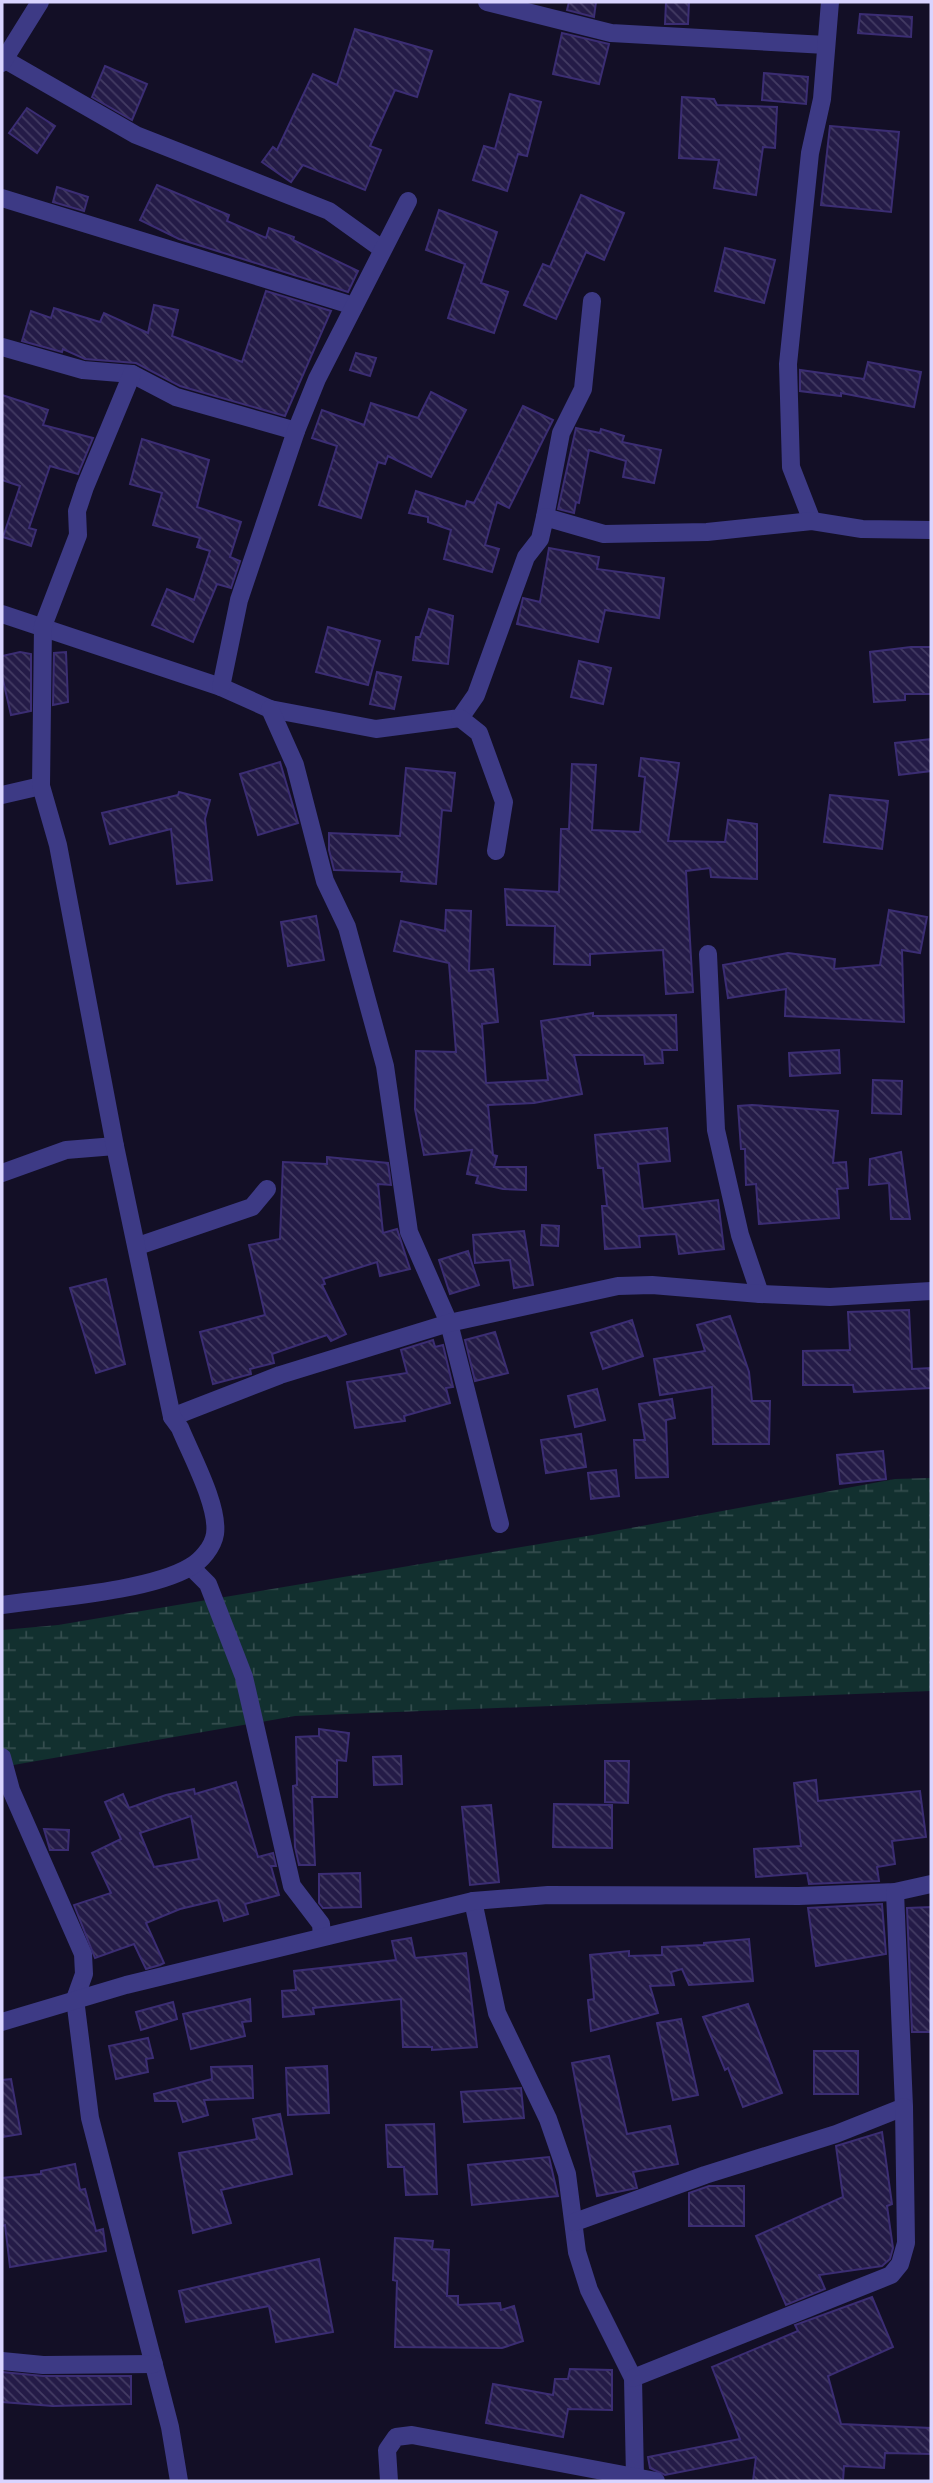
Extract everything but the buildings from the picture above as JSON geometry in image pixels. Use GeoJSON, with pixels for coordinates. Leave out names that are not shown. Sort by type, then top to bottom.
{"type":"FeatureCollection","features":[{"type":"Feature","properties":{"kind":"street"},"geometry":{"type":"LineString","coordinates":[[40,2],[3,60],[136,135],[329,211],[382,249]]}},
{"type":"Feature","properties":{"kind":"street"},"geometry":{"type":"LineString","coordinates":[[486,2],[611,33],[826,45]]}},
{"type":"Feature","properties":{"kind":"street"},"geometry":{"type":"LineString","coordinates":[[812,521],[792,467],[788,364],[810,153],[822,99],[830,2]]}},
{"type":"Feature","properties":{"kind":"street"},"geometry":{"type":"LineString","coordinates":[[2,198],[354,306]]}},
{"type":"Feature","properties":{"kind":"street"},"geometry":{"type":"LineString","coordinates":[[221,687],[239,600],[296,432],[317,379],[408,201]]}},
{"type":"Feature","properties":{"kind":"street"},"geometry":{"type":"LineString","coordinates":[[460,719],[476,695],[526,557],[540,539],[561,433],[583,389],[592,301]]}},
{"type":"Feature","properties":{"kind":"street"},"geometry":{"type":"LineString","coordinates":[[2,347],[83,370],[132,374],[176,397],[296,432]]}},
{"type":"Feature","properties":{"kind":"street"},"geometry":{"type":"LineString","coordinates":[[2,1605],[153,1582],[191,1567],[209,1550],[215,1535],[215,1516],[180,1428],[172,1417],[115,1146],[58,845],[41,786],[43,626],[78,535],[77,511],[85,487],[132,374]]}},
{"type":"Feature","properties":{"kind":"street"},"geometry":{"type":"LineString","coordinates":[[545,517],[604,534],[707,532],[812,521],[862,529],[931,530]]}},
{"type":"Feature","properties":{"kind":"street"},"geometry":{"type":"LineString","coordinates":[[2,614],[221,687],[271,709],[376,729],[460,719],[479,733],[504,802],[496,851]]}},
{"type":"Feature","properties":{"kind":"street"},"geometry":{"type":"LineString","coordinates":[[271,709],[295,765],[325,881],[347,927],[385,1066],[409,1232],[449,1323],[500,1524]]}},
{"type":"Feature","properties":{"kind":"street"},"geometry":{"type":"LineString","coordinates":[[2,794],[41,786]]}},
{"type":"Feature","properties":{"kind":"street"},"geometry":{"type":"LineString","coordinates":[[708,954],[716,1130],[740,1235],[760,1294]]}},
{"type":"Feature","properties":{"kind":"street"},"geometry":{"type":"LineString","coordinates":[[2,1173],[66,1150],[115,1146]]}},
{"type":"Feature","properties":{"kind":"street"},"geometry":{"type":"LineString","coordinates":[[138,1246],[252,1207],[267,1189]]}},
{"type":"Feature","properties":{"kind":"street"},"geometry":{"type":"LineString","coordinates":[[172,1417],[280,1375],[449,1323],[618,1286],[652,1284],[760,1294],[830,1297],[931,1291]]}},
{"type":"Feature","properties":{"kind":"street"},"geometry":{"type":"LineString","coordinates":[[191,1567],[208,1584],[244,1677],[292,1886],[321,1924],[322,1937]]}},
{"type":"Feature","properties":{"kind":"street"},"geometry":{"type":"LineString","coordinates":[[2,1757],[11,1790],[83,1954],[84,1974],[75,1999],[90,2118],[170,2427],[179,2481]]}},
{"type":"Feature","properties":{"kind":"street"},"geometry":{"type":"LineString","coordinates":[[2,2022],[75,1999],[473,1901],[548,1895],[799,1896],[895,1892],[931,1884]]}},
{"type":"Feature","properties":{"kind":"street"},"geometry":{"type":"LineString","coordinates":[[633,2378],[891,2275],[900,2264],[906,2243],[904,2107],[895,1892]]}},
{"type":"Feature","properties":{"kind":"street"},"geometry":{"type":"LineString","coordinates":[[473,1901],[497,2012],[548,2119],[567,2174],[577,2252],[589,2290],[633,2378],[635,2478]]}},
{"type":"Feature","properties":{"kind":"street"},"geometry":{"type":"LineString","coordinates":[[575,2222],[705,2175],[836,2134],[904,2107]]}},
{"type":"Feature","properties":{"kind":"street"},"geometry":{"type":"LineString","coordinates":[[2,2361],[43,2365],[154,2364]]}},
{"type":"Feature","properties":{"kind":"street"},"geometry":{"type":"LineString","coordinates":[[389,2481],[387,2450],[396,2437],[412,2435],[656,2481]]}},
{"type":"Feature","properties":{"kind":"green space"},"geometry":{"type":"Polygon","coordinates":[[[931,1478],[931,1691],[295,1716],[2,1767],[2,1630],[58,1625],[593,1535],[895,1479],[931,1478]]]}}]}
